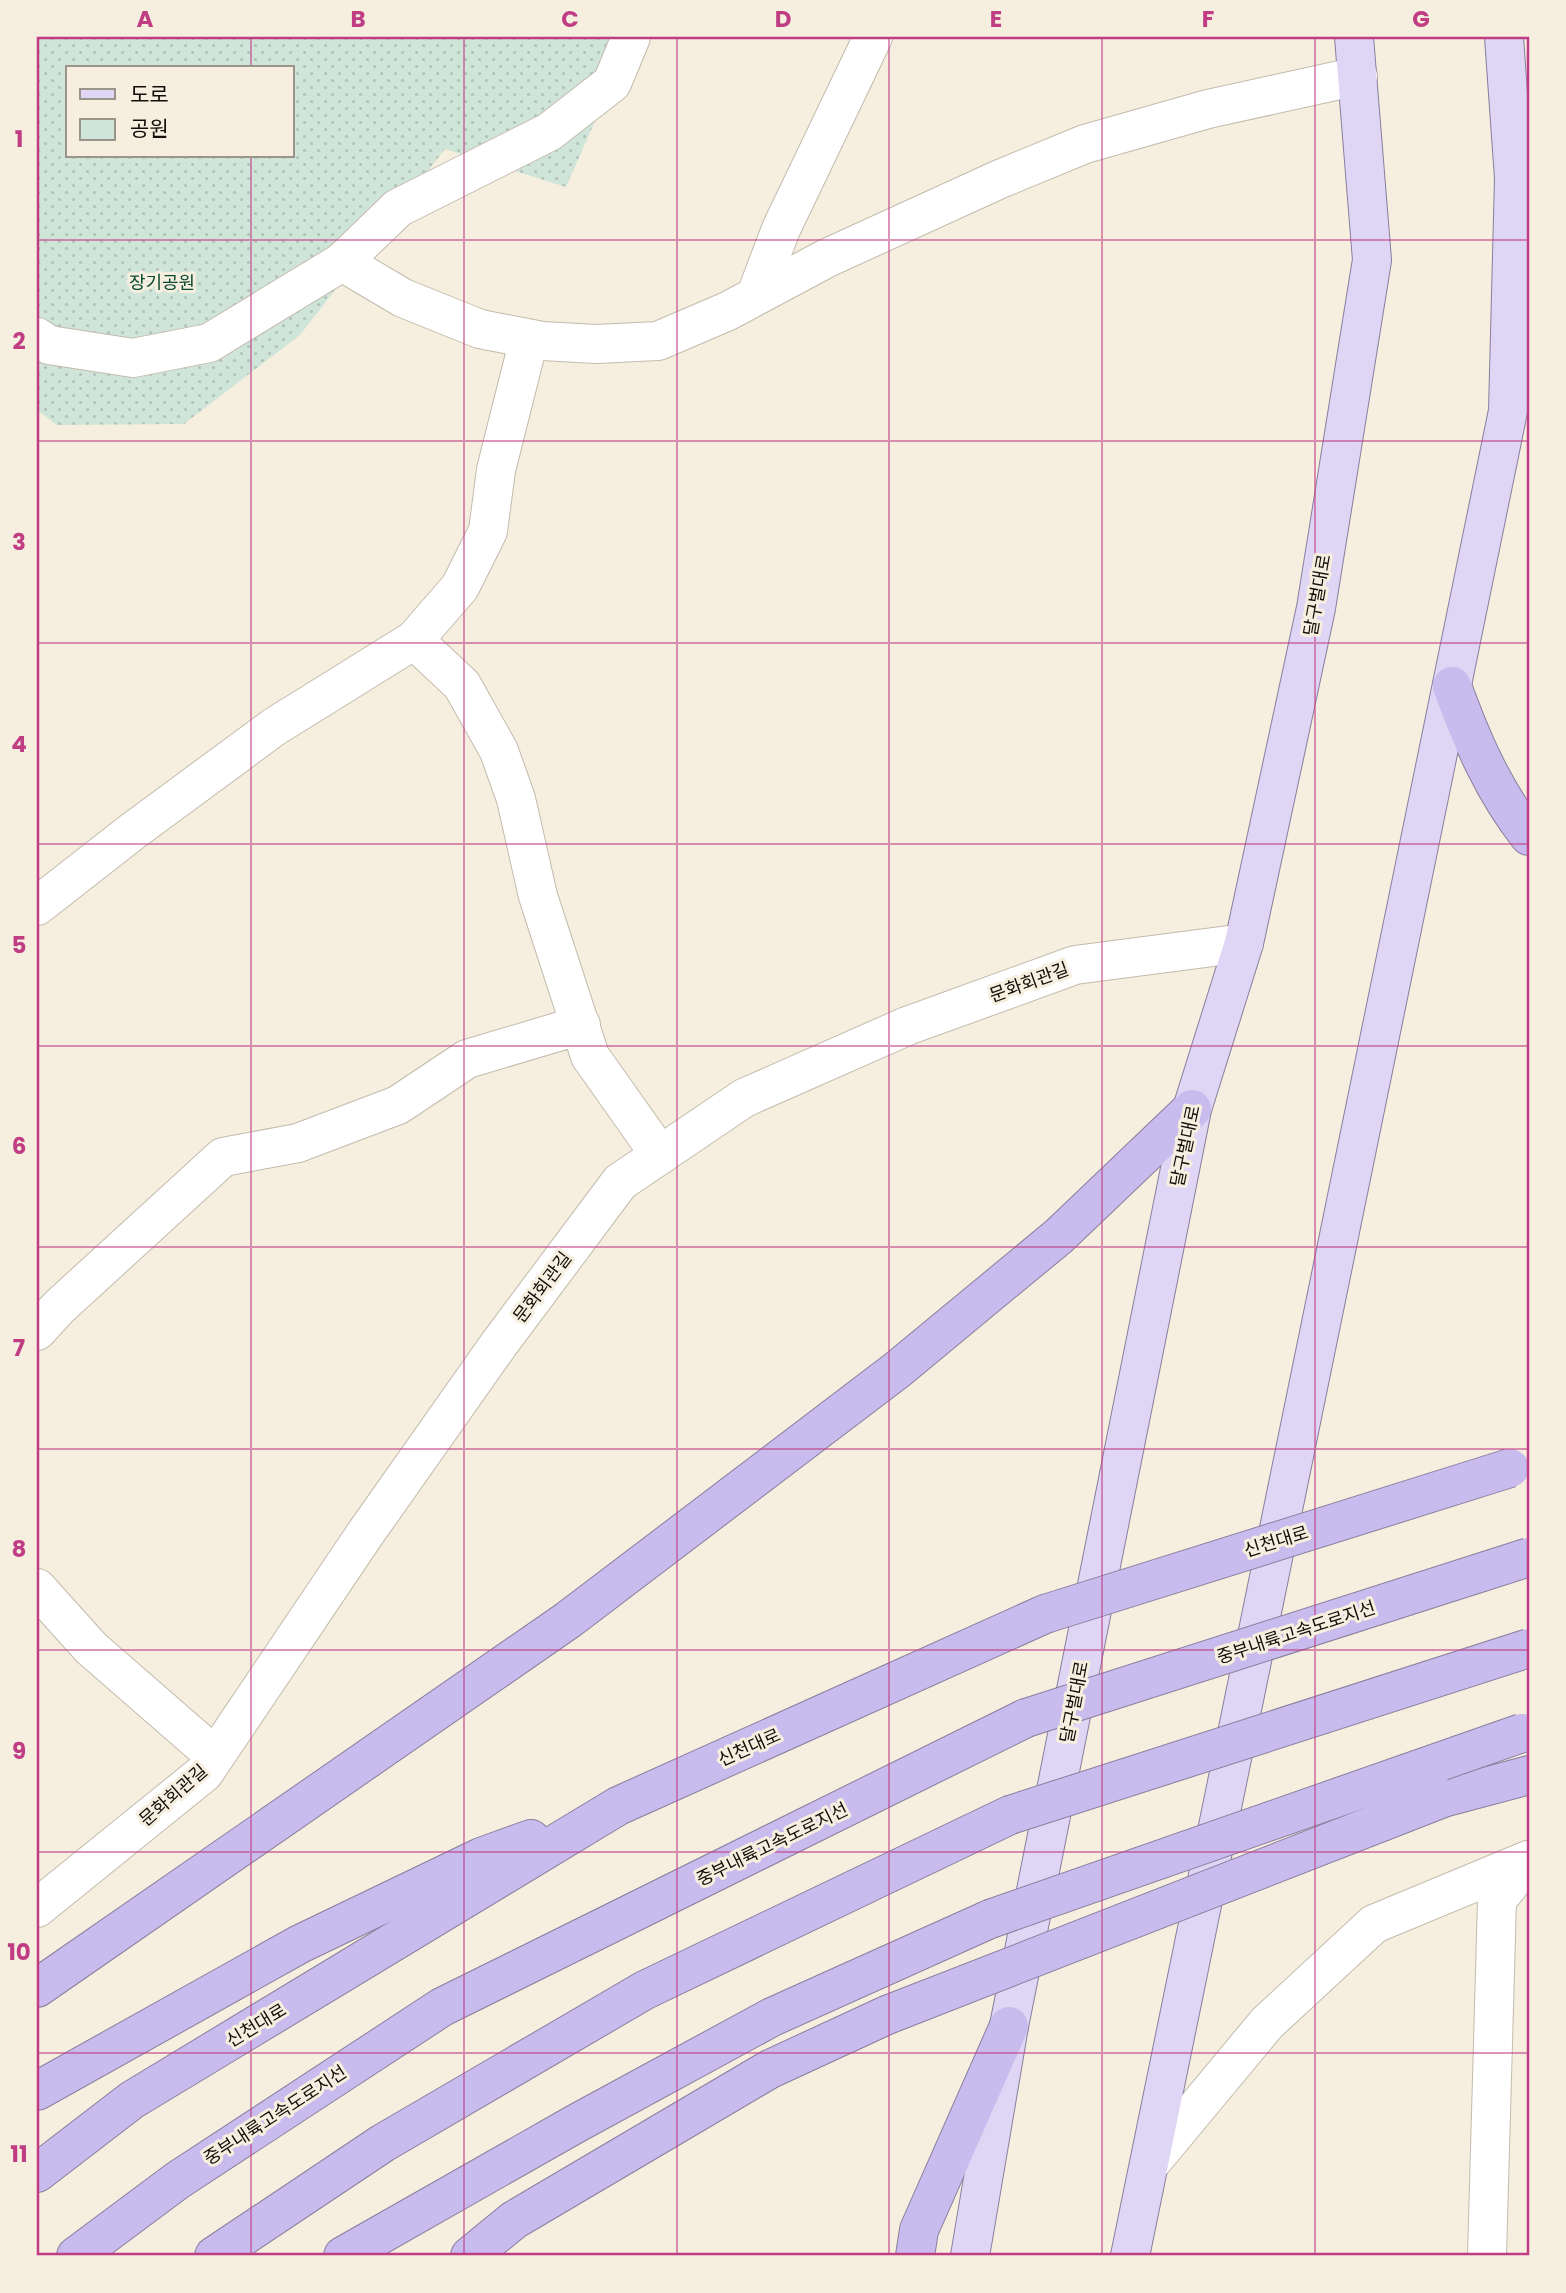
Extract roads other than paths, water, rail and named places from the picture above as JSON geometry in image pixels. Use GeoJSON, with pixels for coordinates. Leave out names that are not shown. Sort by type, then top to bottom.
{"type":"FeatureCollection","features":[{"type":"Feature","properties":{"kind":"highway"},"geometry":{"type":"LineString","coordinates":[[1452,686],[1471,739],[1506,807],[1529,836]]}},
{"type":"Feature","properties":{"kind":"highway"},"geometry":{"type":"LineString","coordinates":[[37,1988],[568,1620],[886,1379],[1059,1236],[1192,1109]]}},
{"type":"Feature","properties":{"kind":"highway","name":"신천대로"},"geometry":{"type":"LineString","coordinates":[[37,2173],[132,2100],[618,1806],[1045,1614],[1520,1466]]}},
{"type":"Feature","properties":{"kind":"highway","name":"중부내륙고속도로지선"},"geometry":{"type":"LineString","coordinates":[[76,2256],[178,2180],[443,2007],[1026,1718],[1529,1557]]}},
{"type":"Feature","properties":{"kind":"highway"},"geometry":{"type":"LineString","coordinates":[[214,2256],[383,2143],[645,1990],[1010,1815],[1529,1648]]}},
{"type":"Feature","properties":{"kind":"highway"},"geometry":{"type":"LineString","coordinates":[[343,2256],[577,2123],[772,2017],[990,1919],[1526,1732]]}},
{"type":"Feature","properties":{"kind":"highway"},"geometry":{"type":"LineString","coordinates":[[450,2256],[770,2069],[887,2015],[1443,1798],[1529,1775]]}},
{"type":"Feature","properties":{"kind":"highway"},"geometry":{"type":"LineString","coordinates":[[37,2091],[300,1944],[481,1857],[618,1806]]}},
{"type":"Feature","properties":{"kind":"highway"},"geometry":{"type":"LineString","coordinates":[[915,2256],[919,2231],[1009,2026]]}},
{"type":"Feature","properties":{"kind":"highway"},"geometry":{"type":"LineString","coordinates":[[470,2256],[514,2220]]}},
{"type":"Feature","properties":{"kind":"main road","name":"달구벌대로"},"geometry":{"type":"LineString","coordinates":[[971,2256],[1009,2026],[1192,1109],[1244,943],[1316,608],[1372,260],[1354,37]]}},
{"type":"Feature","properties":{"kind":"main road"},"geometry":{"type":"LineString","coordinates":[[1130,2256],[1508,411],[1514,178],[1504,37]]}},
{"type":"Feature","properties":{"kind":"street"},"geometry":{"type":"LineString","coordinates":[[37,337],[49,345],[133,358],[209,343],[342,262],[398,208],[549,132],[612,83],[631,37]]}},
{"type":"Feature","properties":{"kind":"street"},"geometry":{"type":"LineString","coordinates":[[756,295],[781,229],[873,37]]}},
{"type":"Feature","properties":{"kind":"street"},"geometry":{"type":"LineString","coordinates":[[342,262],[403,298],[480,329],[529,339],[596,344],[658,341],[728,311],[827,258],[1000,179],[1085,144],[1208,109],[1358,76]]}},
{"type":"Feature","properties":{"kind":"street"},"geometry":{"type":"LineString","coordinates":[[37,905],[274,727],[414,640],[460,587],[488,531],[496,470],[529,339]]}},
{"type":"Feature","properties":{"kind":"street"},"geometry":{"type":"LineString","coordinates":[[414,640],[462,685],[499,751],[516,799],[538,896],[590,1056],[660,1156]]}},
{"type":"Feature","properties":{"kind":"street","name":"문화회관길"},"geometry":{"type":"LineString","coordinates":[[37,1908],[204,1773],[365,1534],[499,1344],[620,1182],[744,1098],[907,1026],[1075,965],[1244,943]]}},
{"type":"Feature","properties":{"kind":"street"},"geometry":{"type":"LineString","coordinates":[[37,1331],[59,1307],[223,1157],[298,1143],[398,1105],[467,1059],[581,1026]]}},
{"type":"Feature","properties":{"kind":"street"},"geometry":{"type":"LineString","coordinates":[[37,1588],[91,1648],[215,1756]]}},
{"type":"Feature","properties":{"kind":"street"},"geometry":{"type":"LineString","coordinates":[[1149,2165],[1267,2023],[1374,1924],[1529,1860]]}},
{"type":"Feature","properties":{"kind":"street"},"geometry":{"type":"LineString","coordinates":[[1487,2256],[1497,1900],[1529,1860]]}},
{"type":"Feature","properties":{"kind":"park label","name":"장기공원"},"geometry":{"type":"Point","coordinates":[162,282]}}]}
